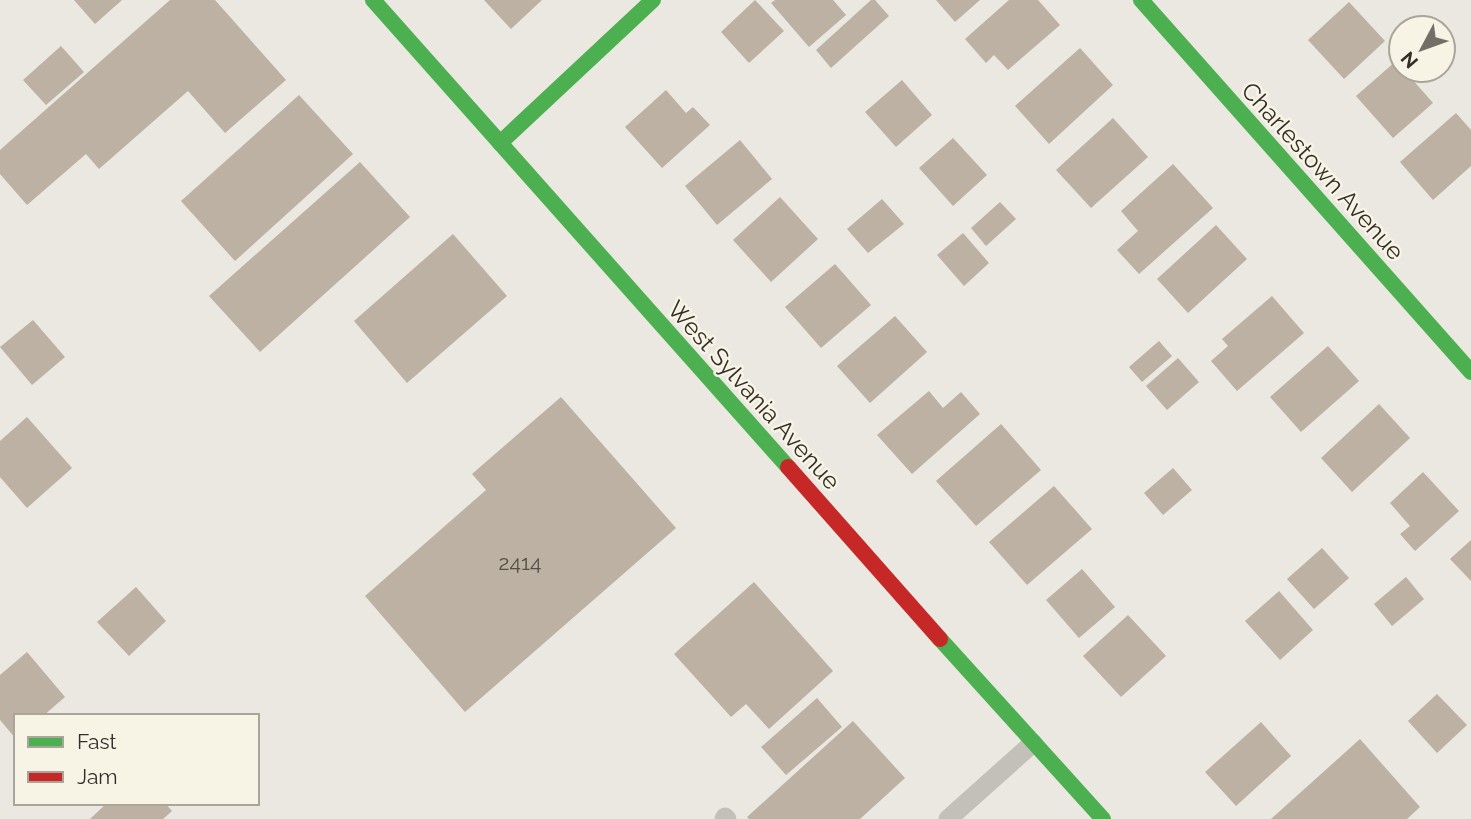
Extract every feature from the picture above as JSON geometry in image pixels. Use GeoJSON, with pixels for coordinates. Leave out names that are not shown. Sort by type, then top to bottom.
{"type":"FeatureCollection","features":[{"type":"Feature","properties":{"kind":"main road","name":"West Sylvania Avenue"},"geometry":{"type":"LineString","coordinates":[[373,0],[1103,819]]}},
{"type":"Feature","properties":{"kind":"main road"},"geometry":{"type":"LineString","coordinates":[[500,142],[653,0]]}},
{"type":"Feature","properties":{"kind":"main road","name":"Charlestown Avenue"},"geometry":{"type":"LineString","coordinates":[[1141,0],[1471,372]]}},
{"type":"Feature","properties":{"kind":"lane"},"geometry":{"type":"LineString","coordinates":[[948,819],[1033,743]]}},
{"type":"Feature","properties":{"kind":"building"},"geometry":{"type":"Polygon","coordinates":[[[74,0],[122,0],[95,24],[74,0]]]}},
{"type":"Feature","properties":{"kind":"building"},"geometry":{"type":"Polygon","coordinates":[[[170,0],[215,0],[286,80],[225,133],[188,91],[99,169],[86,154],[27,205],[0,174],[0,150],[170,0]]]}},
{"type":"Feature","properties":{"kind":"building"},"geometry":{"type":"Polygon","coordinates":[[[484,0],[542,0],[511,29],[484,0]]]}},
{"type":"Feature","properties":{"kind":"building"},"geometry":{"type":"Polygon","coordinates":[[[755,0],[784,31],[749,63],[721,32],[755,0]]]}},
{"type":"Feature","properties":{"kind":"building"},"geometry":{"type":"Polygon","coordinates":[[[775,0],[833,0],[846,15],[809,47],[771,3],[775,0]]]}},
{"type":"Feature","properties":{"kind":"building"},"geometry":{"type":"Polygon","coordinates":[[[871,0],[875,0],[889,16],[831,68],[816,50],[871,0]]]}},
{"type":"Feature","properties":{"kind":"building"},"geometry":{"type":"Polygon","coordinates":[[[936,0],[980,0],[955,22],[936,0]]]}},
{"type":"Feature","properties":{"kind":"building"},"geometry":{"type":"Polygon","coordinates":[[[1009,0],[1038,0],[1060,25],[1008,70],[994,55],[986,63],[965,39],[1009,0]]]}},
{"type":"Feature","properties":{"kind":"building"},"geometry":{"type":"Polygon","coordinates":[[[1349,2],[1385,41],[1344,79],[1308,40],[1349,2]]]}},
{"type":"Feature","properties":{"kind":"building"},"geometry":{"type":"Polygon","coordinates":[[[61,46],[84,72],[46,105],[23,80],[61,46]]]}},
{"type":"Feature","properties":{"kind":"building"},"geometry":{"type":"Polygon","coordinates":[[[1080,48],[1113,85],[1049,144],[1015,106],[1080,48]]]}},
{"type":"Feature","properties":{"kind":"building"},"geometry":{"type":"Polygon","coordinates":[[[1387,69],[1387,84],[1416,84],[1433,103],[1393,138],[1356,96],[1387,69]]]}},
{"type":"Feature","properties":{"kind":"building"},"geometry":{"type":"Polygon","coordinates":[[[902,80],[932,115],[896,147],[865,112],[902,80]]]}},
{"type":"Feature","properties":{"kind":"building"},"geometry":{"type":"Polygon","coordinates":[[[666,90],[686,113],[693,107],[710,125],[662,168],[625,127],[666,90]]]}},
{"type":"Feature","properties":{"kind":"building"},"geometry":{"type":"Polygon","coordinates":[[[299,95],[353,154],[235,261],[181,201],[299,95]]]}},
{"type":"Feature","properties":{"kind":"building"},"geometry":{"type":"Polygon","coordinates":[[[1456,113],[1471,130],[1471,166],[1433,200],[1400,162],[1456,113]]]}},
{"type":"Feature","properties":{"kind":"building"},"geometry":{"type":"Polygon","coordinates":[[[1113,118],[1148,157],[1091,208],[1056,170],[1113,118]]]}},
{"type":"Feature","properties":{"kind":"building"},"geometry":{"type":"Polygon","coordinates":[[[953,138],[987,175],[953,206],[919,168],[953,138]]]}},
{"type":"Feature","properties":{"kind":"building"},"geometry":{"type":"Polygon","coordinates":[[[740,140],[772,179],[717,225],[685,186],[740,140]]]}},
{"type":"Feature","properties":{"kind":"building"},"geometry":{"type":"Polygon","coordinates":[[[360,162],[410,217],[260,352],[209,296],[360,162]]]}},
{"type":"Feature","properties":{"kind":"building"},"geometry":{"type":"Polygon","coordinates":[[[1173,164],[1213,208],[1139,274],[1117,250],[1138,231],[1121,211],[1173,164]]]}},
{"type":"Feature","properties":{"kind":"building"},"geometry":{"type":"Polygon","coordinates":[[[780,197],[818,239],[771,282],[733,240],[780,197]]]}},
{"type":"Feature","properties":{"kind":"building"},"geometry":{"type":"Polygon","coordinates":[[[882,199],[904,224],[868,253],[847,229],[882,199]]]}},
{"type":"Feature","properties":{"kind":"building"},"geometry":{"type":"Polygon","coordinates":[[[1000,202],[1016,219],[986,246],[971,228],[1000,202]]]}},
{"type":"Feature","properties":{"kind":"building"},"geometry":{"type":"Polygon","coordinates":[[[1216,225],[1247,259],[1188,313],[1157,279],[1216,225]]]}},
{"type":"Feature","properties":{"kind":"building"},"geometry":{"type":"Polygon","coordinates":[[[963,233],[989,263],[964,286],[937,255],[963,233]]]}},
{"type":"Feature","properties":{"kind":"building"},"geometry":{"type":"Polygon","coordinates":[[[453,234],[507,296],[407,383],[354,321],[453,234]]]}},
{"type":"Feature","properties":{"kind":"building"},"geometry":{"type":"Polygon","coordinates":[[[835,264],[871,305],[821,348],[785,307],[835,264]]]}},
{"type":"Feature","properties":{"kind":"building"},"geometry":{"type":"Polygon","coordinates":[[[1272,296],[1304,333],[1237,391],[1211,361],[1228,346],[1222,339],[1272,296]]]}},
{"type":"Feature","properties":{"kind":"building"},"geometry":{"type":"Polygon","coordinates":[[[895,316],[927,352],[870,403],[837,366],[895,316]]]}},
{"type":"Feature","properties":{"kind":"building"},"geometry":{"type":"Polygon","coordinates":[[[33,320],[65,357],[32,385],[0,347],[33,320]]]}},
{"type":"Feature","properties":{"kind":"building"},"geometry":{"type":"Polygon","coordinates":[[[1159,341],[1172,356],[1142,382],[1129,367],[1159,341]]]}},
{"type":"Feature","properties":{"kind":"building"},"geometry":{"type":"Polygon","coordinates":[[[1328,346],[1359,381],[1301,432],[1270,397],[1328,346]]]}},
{"type":"Feature","properties":{"kind":"building"},"geometry":{"type":"Polygon","coordinates":[[[1178,358],[1199,382],[1167,410],[1146,386],[1178,358]]]}},
{"type":"Feature","properties":{"kind":"building"},"geometry":{"type":"Polygon","coordinates":[[[929,391],[943,408],[961,392],[980,414],[912,474],[877,435],[929,391]]]}},
{"type":"Feature","properties":{"kind":"building"},"geometry":{"type":"Polygon","coordinates":[[[561,397],[676,528],[465,712],[365,596],[486,490],[472,474],[561,397]]]}},
{"type":"Feature","properties":{"kind":"building"},"geometry":{"type":"Polygon","coordinates":[[[1379,404],[1410,438],[1352,492],[1321,458],[1379,404]]]}},
{"type":"Feature","properties":{"kind":"building"},"geometry":{"type":"Polygon","coordinates":[[[27,417],[72,468],[27,508],[0,477],[0,441],[27,417]]]}},
{"type":"Feature","properties":{"kind":"building"},"geometry":{"type":"Polygon","coordinates":[[[1001,424],[1041,470],[976,526],[936,481],[1001,424]]]}},
{"type":"Feature","properties":{"kind":"building"},"geometry":{"type":"Polygon","coordinates":[[[1173,468],[1192,490],[1163,515],[1144,493],[1173,468]]]}},
{"type":"Feature","properties":{"kind":"building"},"geometry":{"type":"Polygon","coordinates":[[[1423,472],[1459,511],[1415,551],[1400,534],[1410,526],[1390,503],[1423,472]]]}},
{"type":"Feature","properties":{"kind":"building"},"geometry":{"type":"Polygon","coordinates":[[[1054,486],[1092,529],[1027,585],[989,542],[1054,486]]]}},
{"type":"Feature","properties":{"kind":"building"},"geometry":{"type":"Polygon","coordinates":[[[1471,540],[1471,581],[1450,559],[1471,540]]]}},
{"type":"Feature","properties":{"kind":"building"},"geometry":{"type":"Polygon","coordinates":[[[1322,548],[1349,578],[1314,609],[1287,579],[1322,548]]]}},
{"type":"Feature","properties":{"kind":"building"},"geometry":{"type":"Polygon","coordinates":[[[1082,569],[1115,607],[1079,638],[1046,600],[1082,569]]]}},
{"type":"Feature","properties":{"kind":"building"},"geometry":{"type":"Polygon","coordinates":[[[1406,577],[1424,599],[1392,626],[1374,604],[1406,577]]]}},
{"type":"Feature","properties":{"kind":"building"},"geometry":{"type":"Polygon","coordinates":[[[754,582],[833,671],[769,729],[746,704],[731,717],[674,654],[754,582]]]}},
{"type":"Feature","properties":{"kind":"building"},"geometry":{"type":"Polygon","coordinates":[[[136,587],[166,621],[129,656],[97,622],[136,587]]]}},
{"type":"Feature","properties":{"kind":"building"},"geometry":{"type":"Polygon","coordinates":[[[1279,591],[1313,630],[1280,660],[1245,621],[1279,591]]]}},
{"type":"Feature","properties":{"kind":"building"},"geometry":{"type":"Polygon","coordinates":[[[1128,615],[1166,656],[1121,697],[1083,656],[1128,615]]]}},
{"type":"Feature","properties":{"kind":"building"},"geometry":{"type":"Polygon","coordinates":[[[27,652],[65,697],[45,714],[14,714],[14,737],[0,720],[0,675],[27,652]]]}},
{"type":"Feature","properties":{"kind":"building"},"geometry":{"type":"Polygon","coordinates":[[[1437,694],[1467,725],[1437,753],[1408,721],[1437,694]]]}},
{"type":"Feature","properties":{"kind":"building"},"geometry":{"type":"Polygon","coordinates":[[[817,698],[842,727],[786,775],[761,747],[817,698]]]}},
{"type":"Feature","properties":{"kind":"building"},"geometry":{"type":"Polygon","coordinates":[[[853,721],[905,778],[860,819],[747,817],[853,721]]]}},
{"type":"Feature","properties":{"kind":"building"},"geometry":{"type":"Polygon","coordinates":[[[1261,722],[1291,756],[1236,806],[1205,772],[1261,722]]]}},
{"type":"Feature","properties":{"kind":"building"},"geometry":{"type":"Polygon","coordinates":[[[1360,739],[1420,807],[1407,819],[1271,819],[1360,739]]]}},
{"type":"Feature","properties":{"kind":"building"},"geometry":{"type":"Polygon","coordinates":[[[105,805],[167,805],[172,811],[163,819],[90,819],[105,805]]]}},
{"type":"Feature","properties":{"kind":"traffic: fast"},"geometry":{"type":"LineString","coordinates":[[373,0],[788,467]]}},
{"type":"Feature","properties":{"kind":"traffic: fast"},"geometry":{"type":"LineString","coordinates":[[500,143],[653,0]]}},
{"type":"Feature","properties":{"kind":"traffic: fast"},"geometry":{"type":"LineString","coordinates":[[1141,0],[1471,372]]}},
{"type":"Feature","properties":{"kind":"traffic: fast"},"geometry":{"type":"LineString","coordinates":[[940,639],[1103,819]]}},
{"type":"Feature","properties":{"kind":"traffic: jam"},"geometry":{"type":"LineString","coordinates":[[788,467],[940,639]]}}]}
